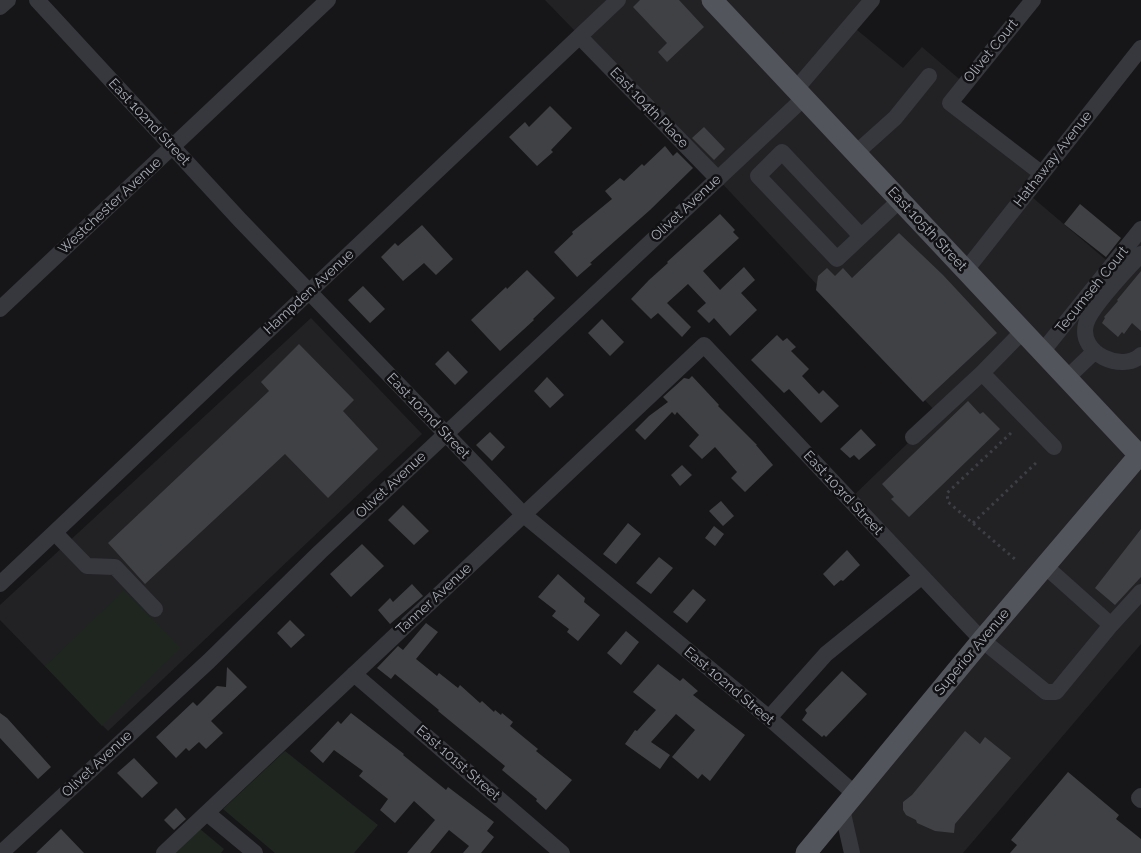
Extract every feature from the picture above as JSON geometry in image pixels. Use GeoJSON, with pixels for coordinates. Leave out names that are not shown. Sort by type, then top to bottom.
{"type":"FeatureCollection","features":[{"type":"Feature","properties":{"kind":"main road","name":"East 105th Street"},"geometry":{"type":"LineString","coordinates":[[712,0],[1140,455]]}},
{"type":"Feature","properties":{"kind":"main road","name":"Superior Avenue"},"geometry":{"type":"LineString","coordinates":[[806,853],[982,640],[1140,455]]}},
{"type":"Feature","properties":{"kind":"street"},"geometry":{"type":"LineString","coordinates":[[0,8],[8,0]]}},
{"type":"Feature","properties":{"kind":"street","name":"East 102nd Street"},"geometry":{"type":"LineString","coordinates":[[37,0],[172,148],[524,515],[769,718],[849,802]]}},
{"type":"Feature","properties":{"kind":"street","name":"Westchester Avenue"},"geometry":{"type":"LineString","coordinates":[[0,309],[328,0]]}},
{"type":"Feature","properties":{"kind":"street","name":"Hampden Avenue"},"geometry":{"type":"LineString","coordinates":[[0,584],[618,0]]}},
{"type":"Feature","properties":{"kind":"street","name":"Olivet Avenue"},"geometry":{"type":"LineString","coordinates":[[1,853],[209,661],[320,552],[751,147],[800,94],[872,0]]}},
{"type":"Feature","properties":{"kind":"street","name":"Olivet Court"},"geometry":{"type":"LineString","coordinates":[[1033,0],[950,103],[1041,174]]}},
{"type":"Feature","properties":{"kind":"street","name":"East 104th Place"},"geometry":{"type":"LineString","coordinates":[[580,37],[718,179]]}},
{"type":"Feature","properties":{"kind":"street","name":"Hathaway Avenue"},"geometry":{"type":"LineString","coordinates":[[966,270],[1141,48]]}},
{"type":"Feature","properties":{"kind":"street"},"geometry":{"type":"LineString","coordinates":[[856,153],[895,118],[929,76]]}},
{"type":"Feature","properties":{"kind":"street"},"geometry":{"type":"LineString","coordinates":[[751,147],[768,165]]}},
{"type":"Feature","properties":{"kind":"street"},"geometry":{"type":"LineString","coordinates":[[861,236],[782,152],[758,176],[837,259],[900,200]]}},
{"type":"Feature","properties":{"kind":"street","name":"Tecumseh Court"},"geometry":{"type":"LineString","coordinates":[[1042,352],[1141,229]]}},
{"type":"Feature","properties":{"kind":"street"},"geometry":{"type":"LineString","coordinates":[[1141,254],[1092,312],[1086,324],[1085,336],[1086,343],[1094,352],[1122,362],[1130,362],[1141,355]]}},
{"type":"Feature","properties":{"kind":"street"},"geometry":{"type":"LineString","coordinates":[[913,437],[982,373],[1023,331]]}},
{"type":"Feature","properties":{"kind":"street","name":"Tanner Avenue"},"geometry":{"type":"LineString","coordinates":[[164,853],[704,346]]}},
{"type":"Feature","properties":{"kind":"street","name":"East 103rd Street"},"geometry":{"type":"LineString","coordinates":[[704,346],[982,640],[1046,692],[1056,692],[1111,626]]}},
{"type":"Feature","properties":{"kind":"street"},"geometry":{"type":"LineString","coordinates":[[1066,378],[1094,352]]}},
{"type":"Feature","properties":{"kind":"street"},"geometry":{"type":"LineString","coordinates":[[982,373],[1054,447]]}},
{"type":"Feature","properties":{"kind":"street"},"geometry":{"type":"LineString","coordinates":[[55,533],[87,566],[115,567],[155,609]]}},
{"type":"Feature","properties":{"kind":"street"},"geometry":{"type":"LineString","coordinates":[[1045,566],[1111,626],[1141,592]]}},
{"type":"Feature","properties":{"kind":"street"},"geometry":{"type":"LineString","coordinates":[[769,718],[826,654],[921,577]]}},
{"type":"Feature","properties":{"kind":"street","name":"East 101st Street"},"geometry":{"type":"LineString","coordinates":[[354,674],[562,853]]}},
{"type":"Feature","properties":{"kind":"street"},"geometry":{"type":"LineString","coordinates":[[849,802],[852,853]]}},
{"type":"Feature","properties":{"kind":"street"},"geometry":{"type":"LineString","coordinates":[[207,813],[255,853]]}},
{"type":"Feature","properties":{"kind":"path"},"geometry":{"type":"LineString","coordinates":[[1010,433],[947,494],[948,502],[1016,560]]}},
{"type":"Feature","properties":{"kind":"path"},"geometry":{"type":"LineString","coordinates":[[973,523],[1038,462]]}},
{"type":"Feature","properties":{"kind":"shaded area"},"geometry":{"type":"Polygon","coordinates":[[[545,0],[872,0],[851,25],[903,68],[922,47],[965,84],[950,102],[1041,173],[1026,192],[1112,265],[1141,229],[1141,644],[963,853],[852,853],[842,809],[982,640],[849,500],[938,414],[718,179],[545,0]]]}},
{"type":"Feature","properties":{"kind":"shaded area"},"geometry":{"type":"Polygon","coordinates":[[[311,318],[422,434],[108,731],[0,620],[0,605],[311,318]]]}},
{"type":"Feature","properties":{"kind":"shaded area"},"geometry":{"type":"Polygon","coordinates":[[[124,590],[181,648],[102,726],[45,666],[124,590]]]}},
{"type":"Feature","properties":{"kind":"shaded area"},"geometry":{"type":"Polygon","coordinates":[[[285,751],[378,825],[354,853],[275,853],[223,809],[285,751]]]}},
{"type":"Feature","properties":{"kind":"shaded area"},"geometry":{"type":"Polygon","coordinates":[[[200,829],[224,849],[221,853],[175,853],[200,829]]]}},
{"type":"Feature","properties":{"kind":"building"},"geometry":{"type":"Polygon","coordinates":[[[640,0],[679,0],[704,27],[667,62],[658,52],[667,43],[633,7],[640,0]]]}},
{"type":"Feature","properties":{"kind":"building"},"geometry":{"type":"Polygon","coordinates":[[[550,106],[572,128],[551,150],[553,152],[537,166],[509,137],[525,122],[529,127],[550,106]]]}},
{"type":"Feature","properties":{"kind":"building"},"geometry":{"type":"Polygon","coordinates":[[[704,127],[725,149],[714,160],[692,138],[704,127]]]}},
{"type":"Feature","properties":{"kind":"building"},"geometry":{"type":"Polygon","coordinates":[[[665,146],[673,156],[677,152],[693,168],[577,277],[554,252],[573,234],[572,232],[612,199],[605,191],[620,178],[624,181],[642,164],[644,166],[665,146]]]}},
{"type":"Feature","properties":{"kind":"building"},"geometry":{"type":"Polygon","coordinates":[[[1080,204],[1121,238],[1106,257],[1064,224],[1080,204]]]}},
{"type":"Feature","properties":{"kind":"building"},"geometry":{"type":"Polygon","coordinates":[[[720,214],[735,230],[733,232],[739,238],[703,271],[720,290],[744,267],[755,280],[741,293],[757,310],[730,336],[714,318],[709,323],[697,311],[706,303],[688,284],[667,303],[691,327],[682,337],[658,313],[651,319],[631,299],[667,262],[720,214]]]}},
{"type":"Feature","properties":{"kind":"building"},"geometry":{"type":"Polygon","coordinates":[[[422,225],[453,259],[436,275],[424,263],[403,281],[381,257],[395,243],[398,246],[422,225]]]}},
{"type":"Feature","properties":{"kind":"building"},"geometry":{"type":"Polygon","coordinates":[[[899,233],[943,275],[997,333],[923,402],[816,290],[818,276],[827,268],[835,276],[843,268],[852,278],[899,233]]]}},
{"type":"Feature","properties":{"kind":"building"},"geometry":{"type":"Polygon","coordinates":[[[527,270],[555,298],[500,351],[471,320],[527,270]]]}},
{"type":"Feature","properties":{"kind":"building"},"geometry":{"type":"Polygon","coordinates":[[[1141,271],[1141,331],[1132,323],[1124,334],[1122,332],[1118,337],[1102,323],[1104,317],[1141,271]]]}},
{"type":"Feature","properties":{"kind":"building"},"geometry":{"type":"Polygon","coordinates":[[[363,286],[385,309],[370,323],[348,300],[363,286]]]}},
{"type":"Feature","properties":{"kind":"building"},"geometry":{"type":"Polygon","coordinates":[[[602,319],[624,342],[610,356],[588,333],[602,319]]]}},
{"type":"Feature","properties":{"kind":"building"},"geometry":{"type":"Polygon","coordinates":[[[777,335],[783,341],[787,338],[796,347],[791,351],[809,369],[802,376],[819,394],[823,390],[839,406],[821,423],[789,389],[784,393],[751,360],[777,335]]]}},
{"type":"Feature","properties":{"kind":"building"},"geometry":{"type":"Polygon","coordinates":[[[299,344],[354,400],[343,411],[378,449],[328,498],[285,454],[145,584],[108,543],[269,391],[261,382],[299,344]]]}},
{"type":"Feature","properties":{"kind":"building"},"geometry":{"type":"Polygon","coordinates":[[[448,351],[468,372],[455,385],[435,364],[448,351]]]}},
{"type":"Feature","properties":{"kind":"building"},"geometry":{"type":"Polygon","coordinates":[[[692,376],[718,406],[757,445],[773,465],[745,492],[731,478],[737,472],[715,447],[702,459],[689,446],[699,435],[677,412],[675,415],[672,412],[645,440],[635,430],[649,416],[668,402],[663,397],[684,378],[689,379],[692,376]]]}},
{"type":"Feature","properties":{"kind":"building"},"geometry":{"type":"Polygon","coordinates":[[[547,377],[564,395],[550,408],[534,391],[547,377]]]}},
{"type":"Feature","properties":{"kind":"building"},"geometry":{"type":"Polygon","coordinates":[[[968,401],[980,414],[983,412],[1000,429],[909,517],[891,499],[894,497],[882,484],[968,401]]]}},
{"type":"Feature","properties":{"kind":"building"},"geometry":{"type":"Polygon","coordinates":[[[861,429],[876,445],[859,460],[854,455],[850,458],[840,449],[861,429]]]}},
{"type":"Feature","properties":{"kind":"building"},"geometry":{"type":"Polygon","coordinates":[[[490,432],[505,447],[492,461],[476,445],[490,432]]]}},
{"type":"Feature","properties":{"kind":"building"},"geometry":{"type":"Polygon","coordinates":[[[682,465],[692,475],[680,486],[671,475],[682,465]]]}},
{"type":"Feature","properties":{"kind":"building"},"geometry":{"type":"Polygon","coordinates":[[[721,501],[734,516],[723,526],[709,511],[721,501]]]}},
{"type":"Feature","properties":{"kind":"building"},"geometry":{"type":"Polygon","coordinates":[[[403,505],[429,531],[414,545],[388,520],[403,505]]]}},
{"type":"Feature","properties":{"kind":"building"},"geometry":{"type":"Polygon","coordinates":[[[628,523],[641,534],[616,564],[603,554],[628,523]]]}},
{"type":"Feature","properties":{"kind":"building"},"geometry":{"type":"Polygon","coordinates":[[[714,526],[724,534],[715,546],[705,538],[714,526]]]}},
{"type":"Feature","properties":{"kind":"building"},"geometry":{"type":"Polygon","coordinates":[[[1141,529],[1141,577],[1115,605],[1095,588],[1141,529]]]}},
{"type":"Feature","properties":{"kind":"building"},"geometry":{"type":"Polygon","coordinates":[[[362,544],[384,566],[351,597],[330,574],[362,544]]]}},
{"type":"Feature","properties":{"kind":"building"},"geometry":{"type":"Polygon","coordinates":[[[847,550],[860,565],[843,581],[841,580],[834,586],[823,574],[847,550]]]}},
{"type":"Feature","properties":{"kind":"building"},"geometry":{"type":"Polygon","coordinates":[[[659,557],[673,568],[651,594],[636,583],[659,557]]]}},
{"type":"Feature","properties":{"kind":"building"},"geometry":{"type":"Polygon","coordinates":[[[558,574],[585,598],[584,602],[600,615],[578,641],[567,632],[569,629],[552,616],[556,611],[538,597],[558,574]]]}},
{"type":"Feature","properties":{"kind":"building"},"geometry":{"type":"Polygon","coordinates":[[[412,584],[423,596],[390,624],[378,610],[390,598],[393,602],[412,584]]]}},
{"type":"Feature","properties":{"kind":"building"},"geometry":{"type":"Polygon","coordinates":[[[693,589],[706,600],[687,623],[673,612],[693,589]]]}},
{"type":"Feature","properties":{"kind":"building"},"geometry":{"type":"Polygon","coordinates":[[[290,620],[305,635],[291,648],[277,633],[290,620]]]}},
{"type":"Feature","properties":{"kind":"building"},"geometry":{"type":"Polygon","coordinates":[[[426,623],[438,632],[416,659],[437,676],[439,673],[458,688],[460,685],[480,703],[482,701],[494,712],[495,710],[501,715],[502,713],[513,722],[510,726],[538,749],[536,751],[572,780],[546,810],[536,801],[537,799],[502,770],[505,766],[439,710],[395,674],[391,679],[377,668],[398,646],[403,650],[426,623]]]}},
{"type":"Feature","properties":{"kind":"building"},"geometry":{"type":"Polygon","coordinates":[[[626,631],[639,642],[621,665],[607,653],[626,631]]]}},
{"type":"Feature","properties":{"kind":"building"},"geometry":{"type":"Polygon","coordinates":[[[658,664],[680,681],[683,678],[698,691],[693,695],[745,735],[710,781],[702,774],[698,779],[672,757],[695,730],[676,714],[651,742],[670,755],[660,769],[625,744],[635,730],[637,731],[656,710],[633,692],[658,664]]]}},
{"type":"Feature","properties":{"kind":"building"},"geometry":{"type":"Polygon","coordinates":[[[227,667],[247,687],[211,721],[223,733],[206,749],[199,742],[189,751],[186,748],[176,758],[156,737],[193,702],[197,706],[217,686],[226,687],[227,667]]]}},
{"type":"Feature","properties":{"kind":"building"},"geometry":{"type":"Polygon","coordinates":[[[842,671],[867,694],[826,737],[824,735],[822,737],[802,720],[807,713],[805,710],[842,671]]]}},
{"type":"Feature","properties":{"kind":"building"},"geometry":{"type":"Polygon","coordinates":[[[0,713],[7,718],[51,767],[38,779],[0,738],[0,713]]]}},
{"type":"Feature","properties":{"kind":"building"},"geometry":{"type":"Polygon","coordinates":[[[351,713],[404,754],[446,790],[448,787],[494,822],[487,831],[494,837],[481,853],[463,853],[469,846],[449,830],[430,853],[407,853],[435,820],[414,801],[395,823],[380,810],[388,799],[359,776],[363,771],[334,750],[323,763],[310,751],[338,721],[341,724],[351,713]]]}},
{"type":"Feature","properties":{"kind":"building"},"geometry":{"type":"Polygon","coordinates":[[[965,731],[980,744],[985,737],[1011,758],[955,824],[954,833],[935,831],[917,823],[916,820],[906,815],[903,810],[903,802],[912,795],[965,731]]]}},
{"type":"Feature","properties":{"kind":"building"},"geometry":{"type":"Polygon","coordinates":[[[134,758],[158,783],[142,798],[117,773],[134,758]]]}},
{"type":"Feature","properties":{"kind":"building"},"geometry":{"type":"Polygon","coordinates":[[[1068,772],[1119,815],[1116,819],[1141,839],[1141,853],[1010,853],[1017,845],[1011,840],[1068,772]]]}},
{"type":"Feature","properties":{"kind":"building"},"geometry":{"type":"Polygon","coordinates":[[[176,808],[186,819],[174,830],[164,820],[176,808]]]}},
{"type":"Feature","properties":{"kind":"building"},"geometry":{"type":"Polygon","coordinates":[[[61,829],[84,853],[36,853],[61,829]]]}}]}
